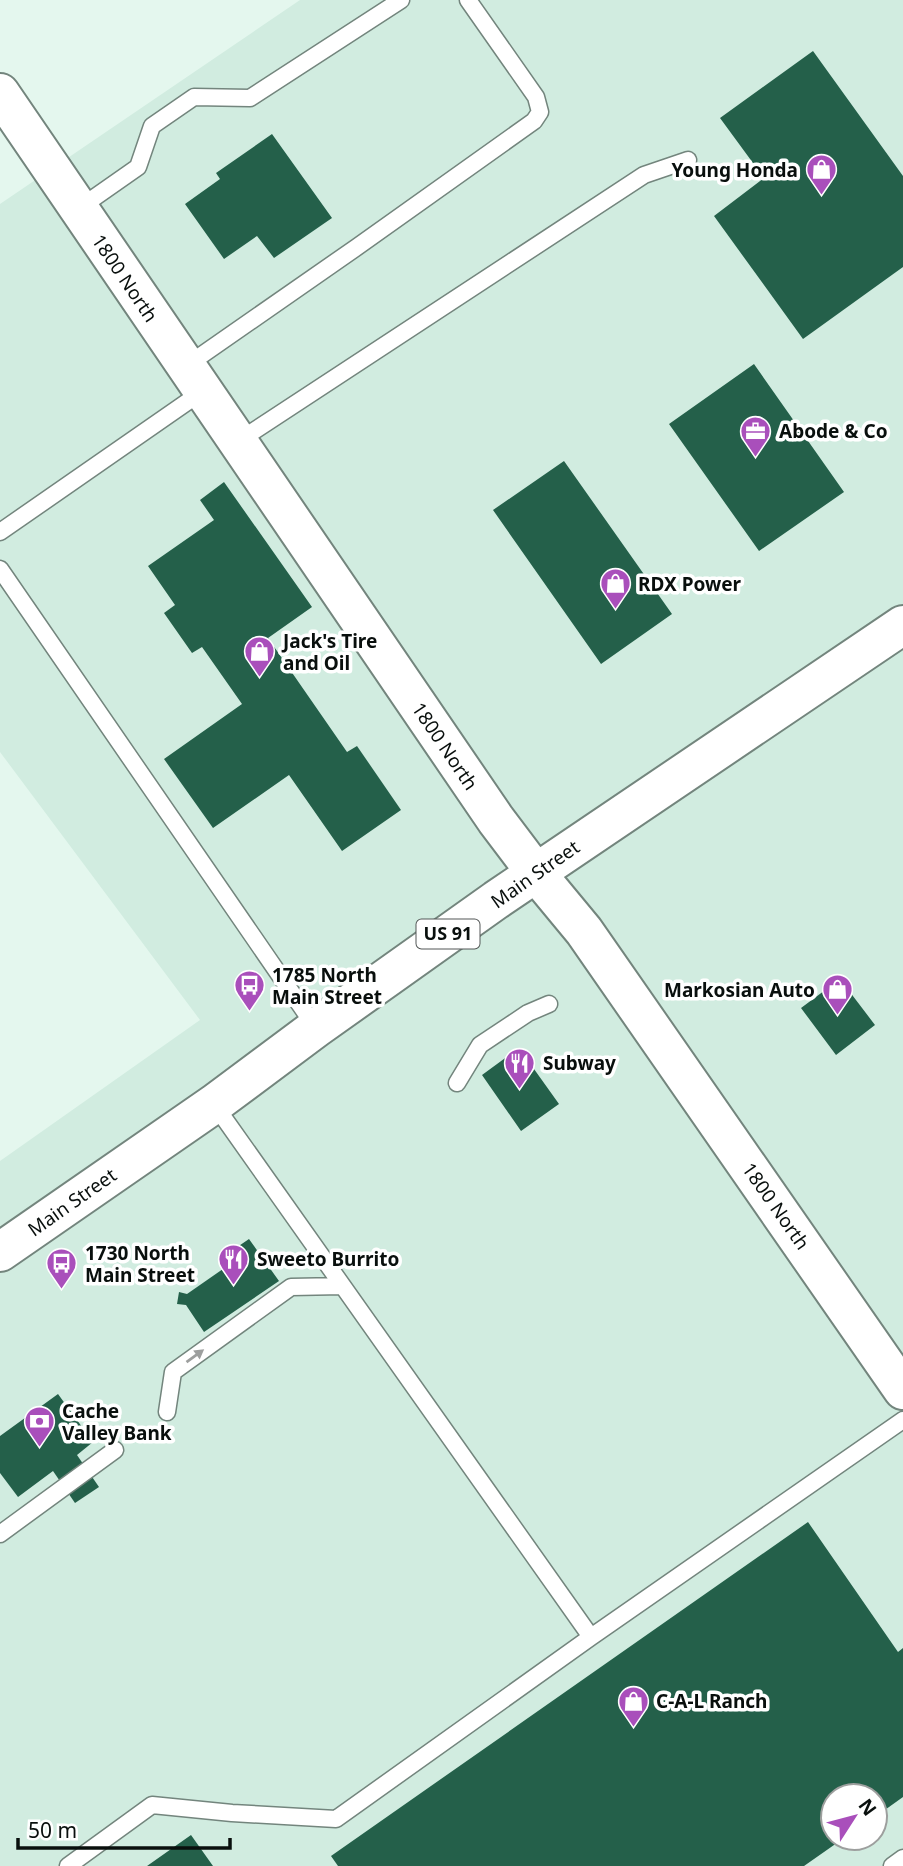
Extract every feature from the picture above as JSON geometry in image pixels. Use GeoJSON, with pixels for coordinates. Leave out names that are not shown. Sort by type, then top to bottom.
{"type":"FeatureCollection","features":[{"type":"Feature","properties":{"kind":"street","name":"1800 North"},"geometry":{"type":"LineString","coordinates":[[0,93],[496,820],[584,931],[903,1390]]}},
{"type":"Feature","properties":{"kind":"street","name":"Main Street"},"geometry":{"type":"LineString","coordinates":[[0,1252],[214,1104],[316,1028],[536,873],[902,629]]}},
{"type":"Feature","properties":{"kind":"lane"},"geometry":{"type":"LineString","coordinates":[[78,209],[138,167],[152,126],[194,97],[250,98],[401,0]]}},
{"type":"Feature","properties":{"kind":"lane"},"geometry":{"type":"LineString","coordinates":[[0,533],[358,247],[534,121],[540,112],[536,96],[468,0]]}},
{"type":"Feature","properties":{"kind":"lane"},"geometry":{"type":"LineString","coordinates":[[237,442],[644,175],[688,160]]}},
{"type":"Feature","properties":{"kind":"lane"},"geometry":{"type":"LineString","coordinates":[[0,569],[316,1028]]}},
{"type":"Feature","properties":{"kind":"lane"},"geometry":{"type":"LineString","coordinates":[[457,1083],[480,1045],[528,1013],[549,1004]]}},
{"type":"Feature","properties":{"kind":"lane"},"geometry":{"type":"LineString","coordinates":[[214,1104],[591,1637]]}},
{"type":"Feature","properties":{"kind":"lane"},"geometry":{"type":"LineString","coordinates":[[167,1412],[173,1372],[291,1287],[342,1286]]}},
{"type":"Feature","properties":{"kind":"lane"},"geometry":{"type":"LineString","coordinates":[[68,1866],[152,1805],[335,1819],[903,1420]]}},
{"type":"Feature","properties":{"kind":"lane"},"geometry":{"type":"LineString","coordinates":[[0,1534],[115,1450]]}},
{"type":"Feature","properties":{"kind":"lane"},"geometry":{"type":"LineString","coordinates":[[892,1866],[903,1858]]}},
{"type":"Feature","properties":{"kind":"shaded area"},"geometry":{"type":"Polygon","coordinates":[[[300,0],[903,0],[903,1866],[0,1866],[0,1161],[200,1020],[0,752],[0,204],[300,0]]]}},
{"type":"Feature","properties":{"kind":"building","name":"Young Honda"},"geometry":{"type":"Polygon","coordinates":[[[813,51],[903,176],[903,267],[803,339],[714,216],[764,178],[720,118],[813,51]]]}},
{"type":"Feature","properties":{"kind":"building"},"geometry":{"type":"Polygon","coordinates":[[[272,134],[332,218],[274,258],[257,236],[224,259],[185,204],[220,179],[216,173],[272,134]]]}},
{"type":"Feature","properties":{"kind":"building","name":"Abode & Co"},"geometry":{"type":"Polygon","coordinates":[[[754,364],[844,492],[759,551],[669,424],[754,364]]]}},
{"type":"Feature","properties":{"kind":"building"},"geometry":{"type":"Polygon","coordinates":[[[564,461],[672,614],[601,664],[493,510],[564,461]]]}},
{"type":"Feature","properties":{"kind":"building","name":"Jack's Tire and Oil"},"geometry":{"type":"Polygon","coordinates":[[[224,482],[312,607],[268,638],[347,752],[357,746],[401,810],[342,851],[289,775],[213,828],[164,759],[242,704],[202,647],[192,653],[164,613],[175,605],[148,566],[214,520],[200,500],[224,482]]]}},
{"type":"Feature","properties":{"kind":"building","name":"Markosian Auto"},"geometry":{"type":"Polygon","coordinates":[[[840,979],[875,1025],[836,1055],[801,1008],[840,979]]]}},
{"type":"Feature","properties":{"kind":"building","name":"Subway"},"geometry":{"type":"Polygon","coordinates":[[[519,1048],[559,1104],[521,1131],[482,1075],[519,1048]]]}},
{"type":"Feature","properties":{"kind":"building","name":"Sweeto Burrito"},"geometry":{"type":"Polygon","coordinates":[[[249,1239],[279,1281],[204,1332],[186,1305],[177,1304],[179,1292],[187,1294],[233,1262],[227,1254],[249,1239]]]}},
{"type":"Feature","properties":{"kind":"building"},"geometry":{"type":"Polygon","coordinates":[[[58,1394],[93,1442],[77,1455],[99,1487],[75,1503],[53,1471],[18,1497],[0,1473],[0,1436],[58,1394]]]}},
{"type":"Feature","properties":{"kind":"building"},"geometry":{"type":"Polygon","coordinates":[[[808,1522],[898,1652],[903,1648],[903,1797],[889,1807],[889,1782],[819,1782],[819,1852],[824,1852],[804,1866],[338,1866],[331,1856],[808,1522]]]}},
{"type":"Feature","properties":{"kind":"building"},"geometry":{"type":"Polygon","coordinates":[[[191,1835],[213,1866],[147,1866],[191,1835]]]}},
{"type":"Feature","properties":{"kind":"place","name":"Young Honda"},"geometry":{"type":"Point","coordinates":[821,197]}},
{"type":"Feature","properties":{"kind":"place","name":"Abode & Co"},"geometry":{"type":"Point","coordinates":[756,458]}},
{"type":"Feature","properties":{"kind":"place","name":"RDX Power"},"geometry":{"type":"Point","coordinates":[615,611]}},
{"type":"Feature","properties":{"kind":"place","name":"Jack's Tire and Oil"},"geometry":{"type":"Point","coordinates":[260,679]}},
{"type":"Feature","properties":{"kind":"place","name":"1785 North Main Street"},"geometry":{"type":"Point","coordinates":[249,1013]}},
{"type":"Feature","properties":{"kind":"place","name":"Markosian Auto"},"geometry":{"type":"Point","coordinates":[838,1017]}},
{"type":"Feature","properties":{"kind":"place","name":"Subway"},"geometry":{"type":"Point","coordinates":[520,1090]}},
{"type":"Feature","properties":{"kind":"place","name":"Sweeto Burrito"},"geometry":{"type":"Point","coordinates":[234,1286]}},
{"type":"Feature","properties":{"kind":"place","name":"1730 North Main Street"},"geometry":{"type":"Point","coordinates":[62,1291]}},
{"type":"Feature","properties":{"kind":"place","name":"Cache Valley Bank"},"geometry":{"type":"Point","coordinates":[39,1449]}},
{"type":"Feature","properties":{"kind":"place","name":"C-A-L Ranch"},"geometry":{"type":"Point","coordinates":[633,1728]}}]}
